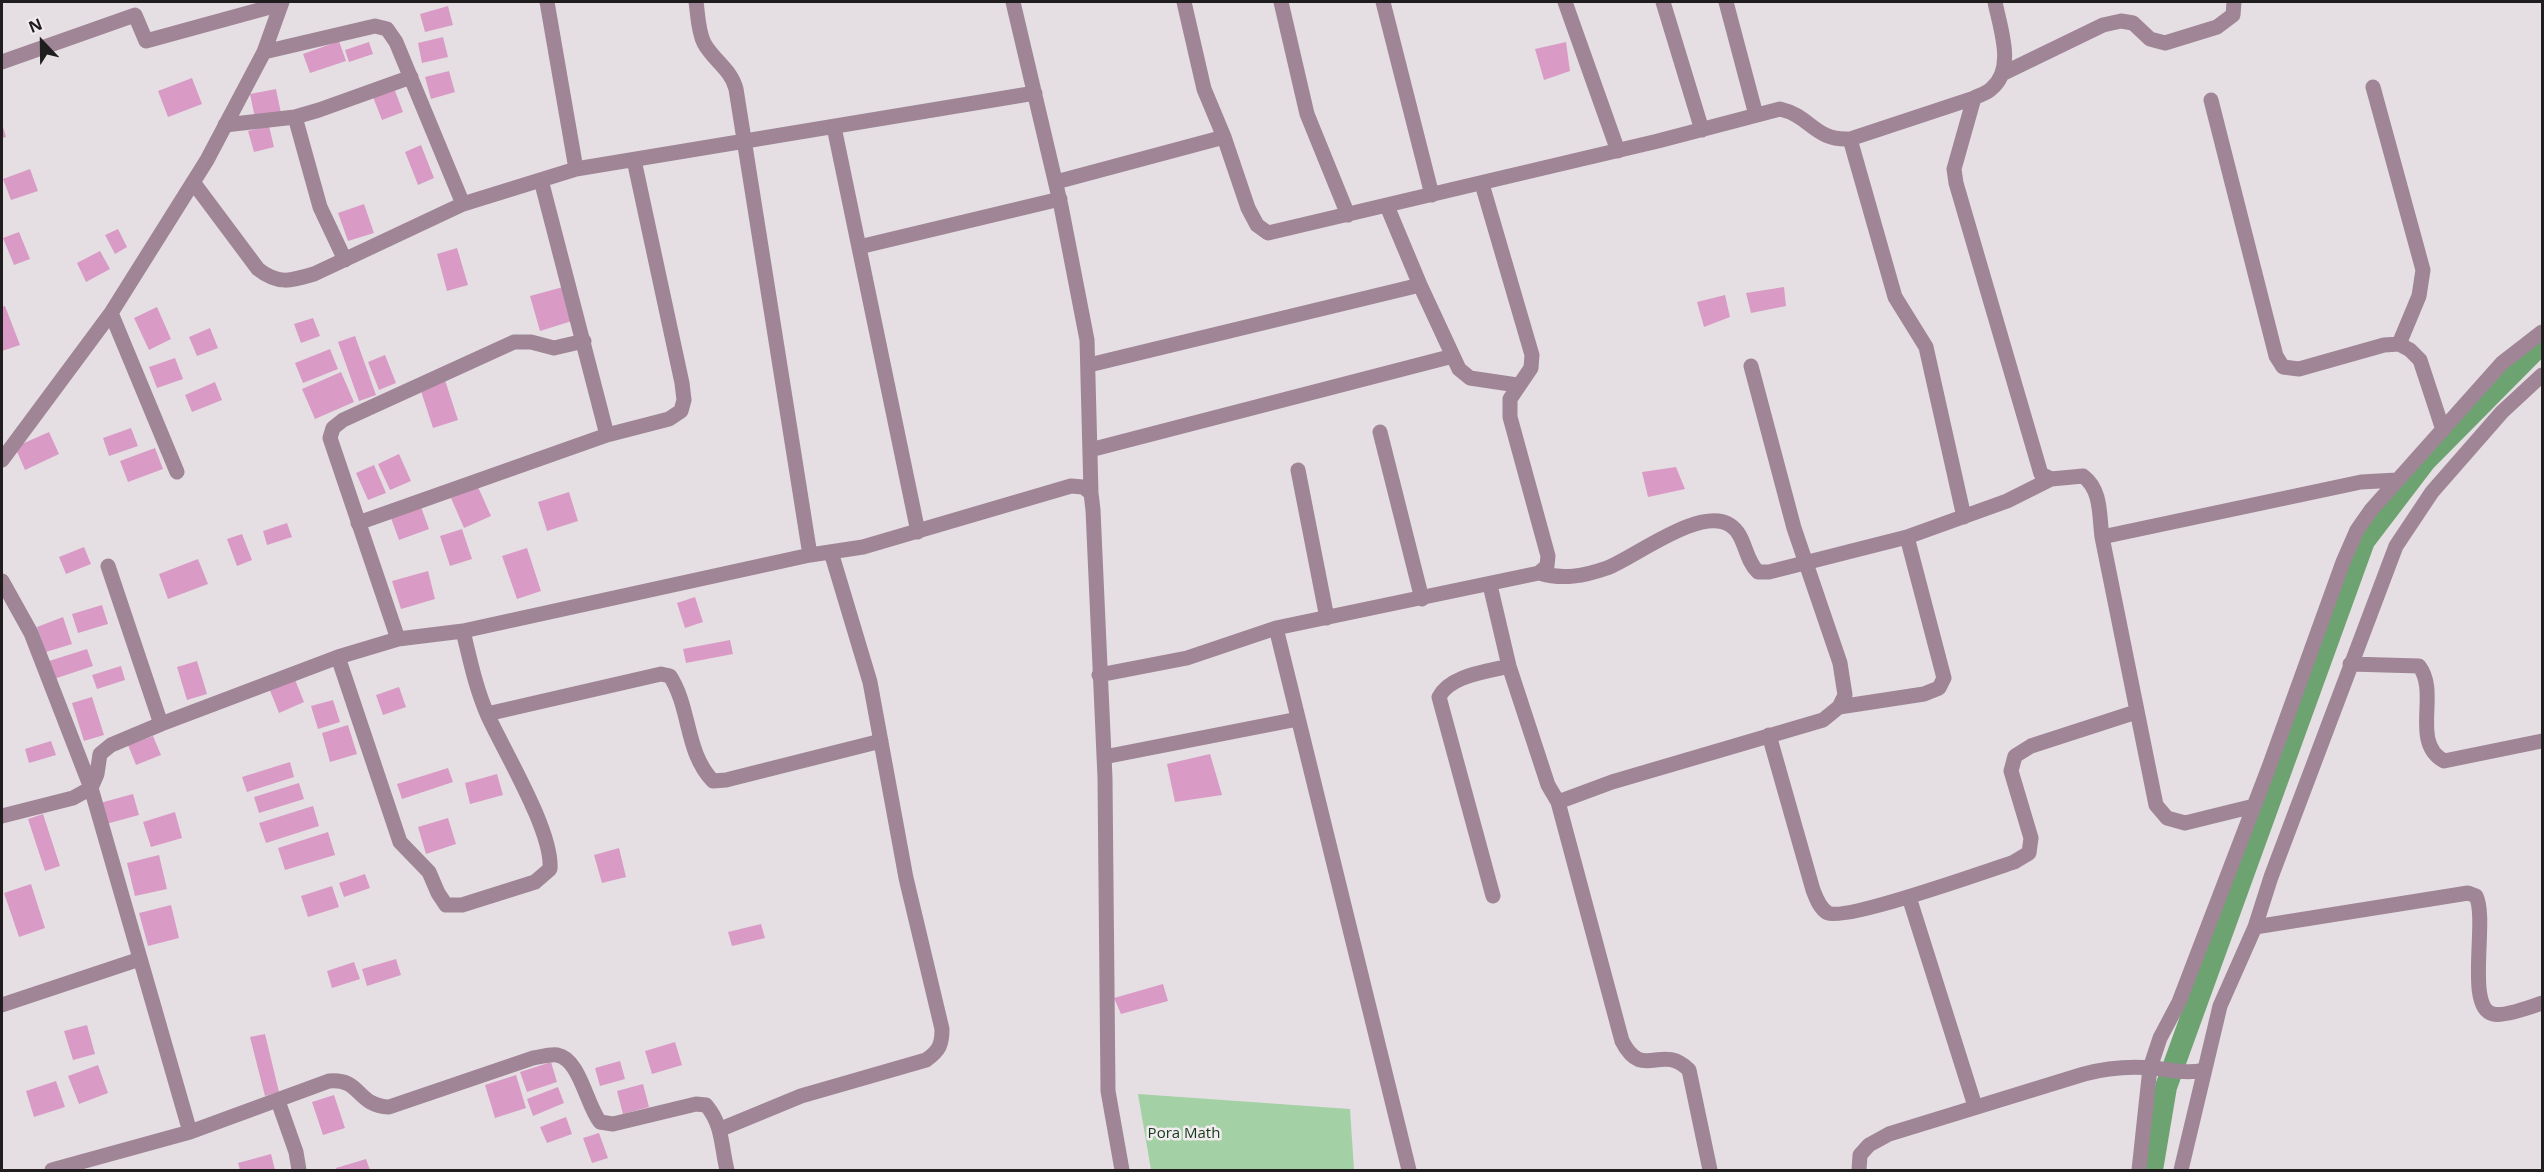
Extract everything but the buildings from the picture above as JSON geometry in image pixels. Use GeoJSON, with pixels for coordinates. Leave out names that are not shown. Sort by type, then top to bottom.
{"type":"FeatureCollection","features":[{"type":"Feature","properties":{"kind":"street"},"geometry":{"type":"LineString","coordinates":[[547,2],[576,169]]}},
{"type":"Feature","properties":{"kind":"street"},"geometry":{"type":"LineString","coordinates":[[696,2],[700,32],[704,43],[733,77],[810,555]]}},
{"type":"Feature","properties":{"kind":"street"},"geometry":{"type":"LineString","coordinates":[[1013,2],[1060,199],[1087,340],[1091,493],[1104,757],[1108,1090],[1122,1170]]}},
{"type":"Feature","properties":{"kind":"street"},"geometry":{"type":"LineString","coordinates":[[1184,2],[1204,89],[1224,136],[1248,208],[1257,225],[1268,233],[1482,184],[1780,109],[1794,112],[1833,140],[1850,139],[1974,98],[1992,88],[2004,73],[2103,25],[2121,21],[2133,23],[2150,39],[2165,43],[2217,27],[2233,15],[2234,2]]}},
{"type":"Feature","properties":{"kind":"street"},"geometry":{"type":"LineString","coordinates":[[1281,2],[1307,114],[1348,215]]}},
{"type":"Feature","properties":{"kind":"street"},"geometry":{"type":"LineString","coordinates":[[1383,2],[1432,195]]}},
{"type":"Feature","properties":{"kind":"street"},"geometry":{"type":"LineString","coordinates":[[1565,2],[1618,151]]}},
{"type":"Feature","properties":{"kind":"street"},"geometry":{"type":"LineString","coordinates":[[1663,2],[1702,130]]}},
{"type":"Feature","properties":{"kind":"street"},"geometry":{"type":"LineString","coordinates":[[1726,2],[1756,116]]}},
{"type":"Feature","properties":{"kind":"street"},"geometry":{"type":"LineString","coordinates":[[1995,2],[2005,58],[2004,73]]}},
{"type":"Feature","properties":{"kind":"street"},"geometry":{"type":"LineString","coordinates":[[2,460],[111,313],[193,182],[264,51],[281,3]]}},
{"type":"Feature","properties":{"kind":"street"},"geometry":{"type":"LineString","coordinates":[[2,62],[135,15],[146,41],[281,3]]}},
{"type":"Feature","properties":{"kind":"street"},"geometry":{"type":"LineString","coordinates":[[264,51],[375,27],[387,29],[396,42],[464,204]]}},
{"type":"Feature","properties":{"kind":"street"},"geometry":{"type":"LineString","coordinates":[[225,125],[295,117],[411,77]]}},
{"type":"Feature","properties":{"kind":"street"},"geometry":{"type":"LineString","coordinates":[[2373,87],[2424,270],[2419,296],[2399,344]]}},
{"type":"Feature","properties":{"kind":"street"},"geometry":{"type":"LineString","coordinates":[[193,182],[258,269],[270,279],[293,280],[314,274],[464,204],[576,169],[1035,93]]}},
{"type":"Feature","properties":{"kind":"street"},"geometry":{"type":"LineString","coordinates":[[1974,98],[1954,169],[1956,183],[2038,465],[2041,474],[2051,478]]}},
{"type":"Feature","properties":{"kind":"street"},"geometry":{"type":"LineString","coordinates":[[2211,100],[2276,356],[2283,367],[2299,369],[2384,345],[2399,344],[2410,350],[2420,360],[2443,430]]}},
{"type":"Feature","properties":{"kind":"street"},"geometry":{"type":"LineString","coordinates":[[295,117],[320,207],[345,260]]}},
{"type":"Feature","properties":{"kind":"street"},"geometry":{"type":"LineString","coordinates":[[834,127],[918,532]]}},
{"type":"Feature","properties":{"kind":"street"},"geometry":{"type":"LineString","coordinates":[[1056,182],[1224,136]]}},
{"type":"Feature","properties":{"kind":"street"},"geometry":{"type":"LineString","coordinates":[[1850,139],[1895,297],[1926,347],[1964,517]]}},
{"type":"Feature","properties":{"kind":"street"},"geometry":{"type":"LineString","coordinates":[[358,524],[607,435],[669,419],[681,411],[684,400],[634,160]]}},
{"type":"Feature","properties":{"kind":"street"},"geometry":{"type":"LineString","coordinates":[[541,180],[607,435]]}},
{"type":"Feature","properties":{"kind":"street"},"geometry":{"type":"LineString","coordinates":[[1482,184],[1532,355],[1531,368],[1517,385],[1510,399],[1510,417],[1548,556],[1546,566],[1539,573]]}},
{"type":"Feature","properties":{"kind":"street"},"geometry":{"type":"LineString","coordinates":[[859,247],[1060,199]]}},
{"type":"Feature","properties":{"kind":"street"},"geometry":{"type":"LineString","coordinates":[[1387,206],[1459,369],[1470,378],[1517,385]]}},
{"type":"Feature","properties":{"kind":"street"},"geometry":{"type":"LineString","coordinates":[[1089,365],[1420,285]]}},
{"type":"Feature","properties":{"kind":"street"},"geometry":{"type":"LineString","coordinates":[[111,313],[177,472]]}},
{"type":"Feature","properties":{"kind":"street"},"geometry":{"type":"LineString","coordinates":[[2139,1170],[2157,1069],[2160,1038],[2180,1002],[2343,562],[2357,530],[2397,480],[2502,363],[2542,332]]}},
{"type":"Feature","properties":{"kind":"street"},"geometry":{"type":"LineString","coordinates":[[398,639],[330,438],[333,428],[343,420],[514,342],[531,342],[554,348],[584,341]]}},
{"type":"Feature","properties":{"kind":"street"},"geometry":{"type":"LineString","coordinates":[[1090,450],[1453,356]]}},
{"type":"Feature","properties":{"kind":"street"},"geometry":{"type":"LineString","coordinates":[[1558,802],[1612,782],[1824,720],[1839,707],[1845,694],[1840,663],[1804,562],[1751,366]]}},
{"type":"Feature","properties":{"kind":"street"},"geometry":{"type":"LineString","coordinates":[[2181,1170],[2220,1006],[2255,927],[2271,877],[2396,546],[2432,492],[2502,412],[2542,375]]}},
{"type":"Feature","properties":{"kind":"street"},"geometry":{"type":"LineString","coordinates":[[1380,432],[1422,599]]}},
{"type":"Feature","properties":{"kind":"street"},"geometry":{"type":"LineString","coordinates":[[1298,470],[1327,618]]}},
{"type":"Feature","properties":{"kind":"street"},"geometry":{"type":"LineString","coordinates":[[1100,675],[1187,658],[1276,628],[1539,573],[1570,578],[1605,568],[1698,522],[1720,521],[1738,531],[1751,566],[1758,572],[1769,572],[1907,537],[2007,501],[2051,478],[2084,476],[2092,483],[2097,494],[2102,537],[2156,806],[2167,818],[2184,823],[2254,806]]}},
{"type":"Feature","properties":{"kind":"street"},"geometry":{"type":"LineString","coordinates":[[2102,537],[2361,482],[2397,480]]}},
{"type":"Feature","properties":{"kind":"street"},"geometry":{"type":"LineString","coordinates":[[2,816],[73,798],[91,788],[97,774],[100,754],[111,745],[338,657],[398,639],[463,631],[810,555],[863,547],[1071,486],[1083,487],[1091,493]]}},
{"type":"Feature","properties":{"kind":"street"},"geometry":{"type":"LineString","coordinates":[[1839,707],[1924,694],[1940,688],[1944,678],[1907,537]]}},
{"type":"Feature","properties":{"kind":"street"},"geometry":{"type":"LineString","coordinates":[[721,1129],[801,1096],[926,1060],[938,1051],[942,1041],[942,1029],[906,878],[870,682],[831,552]]}},
{"type":"Feature","properties":{"kind":"street"},"geometry":{"type":"LineString","coordinates":[[108,566],[161,724]]}},
{"type":"Feature","properties":{"kind":"street"},"geometry":{"type":"LineString","coordinates":[[2,581],[31,633],[91,788],[190,1131]]}},
{"type":"Feature","properties":{"kind":"street"},"geometry":{"type":"LineString","coordinates":[[1490,585],[1509,666],[1548,785],[1558,802],[1622,1041],[1629,1055],[1638,1061],[1672,1059],[1681,1062],[1689,1070],[1710,1170]]}},
{"type":"Feature","properties":{"kind":"street"},"geometry":{"type":"LineString","coordinates":[[1276,628],[1409,1170]]}},
{"type":"Feature","properties":{"kind":"street"},"geometry":{"type":"LineString","coordinates":[[338,657],[400,842],[429,872],[446,905],[462,905],[535,882],[550,869],[551,856],[537,818],[487,714],[475,682],[463,631]]}},
{"type":"Feature","properties":{"kind":"street"},"geometry":{"type":"LineString","coordinates":[[2350,664],[2419,666],[2424,673],[2426,684],[2428,745],[2434,756],[2444,761],[2542,741]]}},
{"type":"Feature","properties":{"kind":"street"},"geometry":{"type":"LineString","coordinates":[[1494,896],[1439,697],[1443,688],[1453,682],[1509,666]]}},
{"type":"Feature","properties":{"kind":"street"},"geometry":{"type":"LineString","coordinates":[[487,714],[661,674],[670,676],[678,688],[696,758],[713,781],[726,780],[881,741]]}},
{"type":"Feature","properties":{"kind":"street"},"geometry":{"type":"LineString","coordinates":[[1769,735],[1818,904],[1828,913],[1841,915],[1909,897],[2014,862],[2029,854],[2031,838],[2011,771],[2015,756],[2031,746],[2136,712]]}},
{"type":"Feature","properties":{"kind":"street"},"geometry":{"type":"LineString","coordinates":[[1104,757],[1298,719]]}},
{"type":"Feature","properties":{"kind":"street"},"geometry":{"type":"LineString","coordinates":[[2255,927],[2468,893],[2476,896],[2480,904],[2481,939],[2477,982],[2480,999],[2486,1010],[2493,1014],[2503,1014],[2542,1003]]}},
{"type":"Feature","properties":{"kind":"street"},"geometry":{"type":"LineString","coordinates":[[1909,897],[1975,1106]]}},
{"type":"Feature","properties":{"kind":"street"},"geometry":{"type":"LineString","coordinates":[[2,1005],[140,959]]}},
{"type":"Feature","properties":{"kind":"street"},"geometry":{"type":"LineString","coordinates":[[52,1170],[190,1131],[329,1081],[339,1080],[351,1084],[364,1099],[375,1106],[389,1107],[533,1058],[555,1054],[565,1057],[574,1066],[593,1112],[600,1122],[613,1124],[696,1104],[706,1105],[714,1114],[721,1129],[727,1170]]}},
{"type":"Feature","properties":{"kind":"street"},"geometry":{"type":"LineString","coordinates":[[1859,1170],[1860,1155],[1869,1145],[1889,1134],[1975,1106],[2105,1069],[2157,1069],[2187,1074],[2204,1071]]}},
{"type":"Feature","properties":{"kind":"street"},"geometry":{"type":"LineString","coordinates":[[278,1101],[296,1152],[299,1170]]}},
{"type":"Feature","properties":{"kind":"green space","name":"Pora Math"},"geometry":{"type":"Polygon","coordinates":[[[1138,1094],[1350,1109],[1354,1170],[1151,1170],[1138,1094]]]}},
{"type":"Feature","properties":{"kind":"waterway"},"geometry":{"type":"LineString","coordinates":[[2152,1170],[2166,1087],[2364,541],[2425,461],[2537,348],[2542,346]]}}]}
